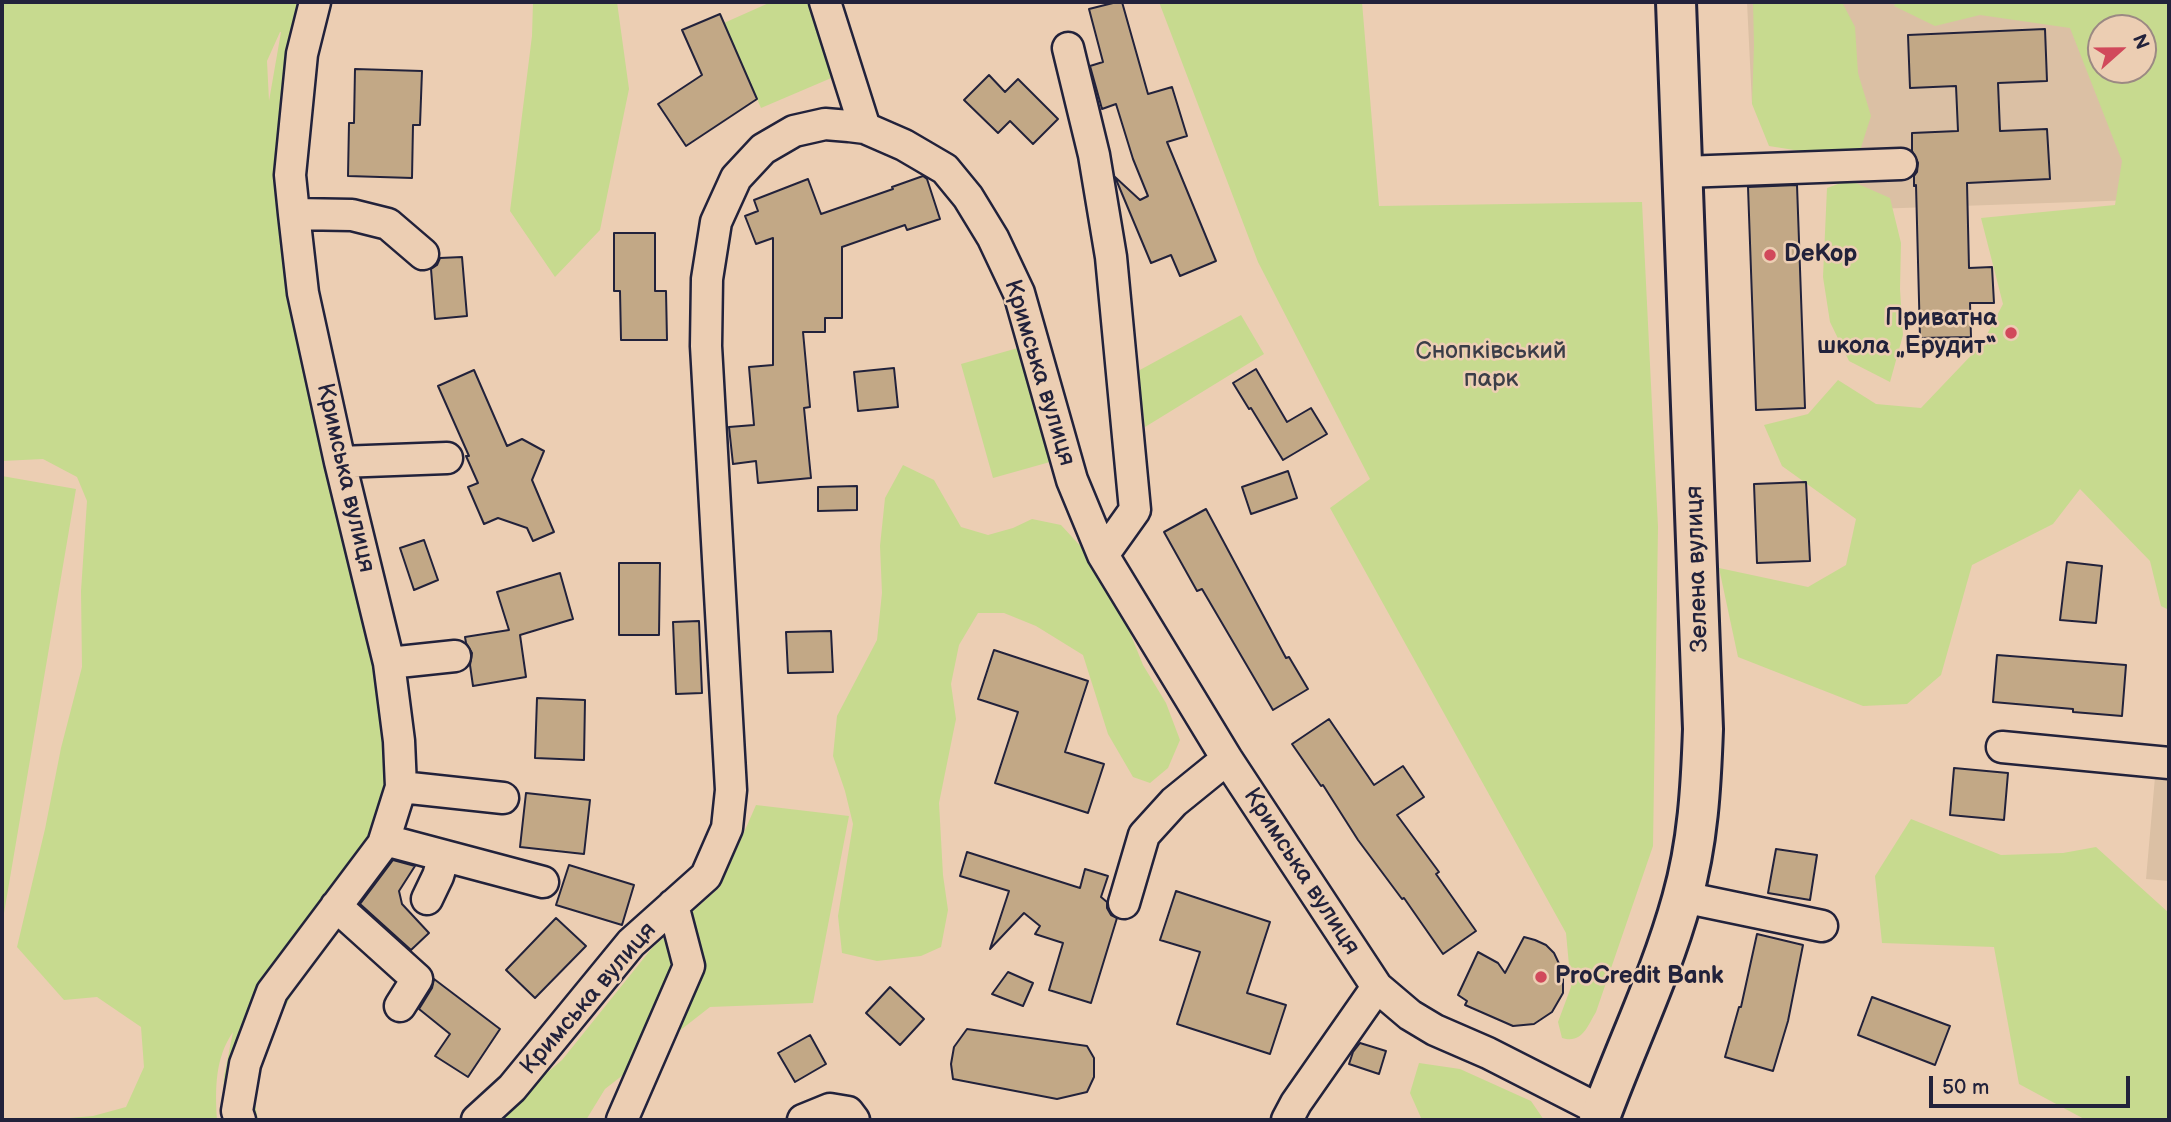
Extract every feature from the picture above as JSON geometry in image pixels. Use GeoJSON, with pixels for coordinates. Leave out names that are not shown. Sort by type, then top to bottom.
{"type":"FeatureCollection","features":[{"type":"Feature","properties":{"kind":"main road","name":"Зелена вулиця"},"geometry":{"type":"LineString","coordinates":[[1600,1115],[1661,964],[1683,897],[1700,810],[1703,729],[1676,2]]}},
{"type":"Feature","properties":{"kind":"street","name":"Кримська вулиця"},"geometry":{"type":"LineString","coordinates":[[240,1120],[237,1111],[245,1064],[272,992],[385,840],[401,787],[399,741],[389,663],[303,293],[294,214],[290,175],[302,54],[315,2]]}},
{"type":"Feature","properties":{"kind":"street"},"geometry":{"type":"LineString","coordinates":[[825,2],[865,128]]}},
{"type":"Feature","properties":{"kind":"street"},"geometry":{"type":"LineString","coordinates":[[1068,48],[1094,155],[1111,257],[1135,510],[1103,555]]}},
{"type":"Feature","properties":{"kind":"street","name":"Кримська вулиця"},"geometry":{"type":"LineString","coordinates":[[477,1120],[512,1088],[631,943],[706,876],[727,828],[731,790],[706,346],[707,279],[716,222],[736,178],[763,149],[794,131],[825,124],[865,128],[904,145],[945,169],[968,197],[993,239],[1019,293],[1072,480],[1103,555],[1227,759],[1377,987],[1409,1015],[1435,1030],[1491,1047],[1600,1115]]}},
{"type":"Feature","properties":{"kind":"street"},"geometry":{"type":"LineString","coordinates":[[1683,172],[1901,164]]}},
{"type":"Feature","properties":{"kind":"street"},"geometry":{"type":"LineString","coordinates":[[294,214],[352,215],[388,224],[423,254]]}},
{"type":"Feature","properties":{"kind":"street"},"geometry":{"type":"LineString","coordinates":[[341,462],[447,458]]}},
{"type":"Feature","properties":{"kind":"street"},"geometry":{"type":"LineString","coordinates":[[389,663],[455,656]]}},
{"type":"Feature","properties":{"kind":"street"},"geometry":{"type":"LineString","coordinates":[[2002,747],[2169,763]]}},
{"type":"Feature","properties":{"kind":"street"},"geometry":{"type":"LineString","coordinates":[[1124,903],[1144,835],[1174,802],[1227,759]]}},
{"type":"Feature","properties":{"kind":"street"},"geometry":{"type":"LineString","coordinates":[[401,787],[503,798]]}},
{"type":"Feature","properties":{"kind":"street"},"geometry":{"type":"LineString","coordinates":[[385,840],[543,882]]}},
{"type":"Feature","properties":{"kind":"street"},"geometry":{"type":"LineString","coordinates":[[427,899],[444,856]]}},
{"type":"Feature","properties":{"kind":"street"},"geometry":{"type":"LineString","coordinates":[[1683,897],[1822,926]]}},
{"type":"Feature","properties":{"kind":"street"},"geometry":{"type":"LineString","coordinates":[[622,1120],[690,966],[673,905]]}},
{"type":"Feature","properties":{"kind":"street"},"geometry":{"type":"LineString","coordinates":[[337,906],[417,979],[400,1006]]}},
{"type":"Feature","properties":{"kind":"street"},"geometry":{"type":"LineString","coordinates":[[1287,1120],[1377,987]]}},
{"type":"Feature","properties":{"kind":"street"},"geometry":{"type":"LineString","coordinates":[[803,1120],[830,1109],[848,1112],[854,1120]]}},
{"type":"Feature","properties":{"kind":"shaded area"},"geometry":{"type":"Polygon","coordinates":[[[1747,2],[2159,2],[2164,199],[1844,210],[1840,106],[1752,104],[1747,2]]]}},
{"type":"Feature","properties":{"kind":"shaded area"},"geometry":{"type":"Polygon","coordinates":[[[2155,777],[2169,779],[2169,881],[2146,879],[2155,777]]]}},
{"type":"Feature","properties":{"kind":"green space"},"geometry":{"type":"Polygon","coordinates":[[[2,2],[324,2],[297,178],[312,294],[408,760],[403,831],[303,973],[268,1040],[253,1093],[258,1120],[222,1120],[224,1076],[233,1032],[223,1052],[216,1085],[217,1120],[47,1120],[93,1116],[126,1107],[144,1067],[141,1027],[97,997],[64,1000],[17,947],[61,748],[82,667],[81,591],[87,501],[77,477],[43,459],[2,461],[2,2]],[[281,32],[267,61],[269,101],[281,32]]]}},
{"type":"Feature","properties":{"kind":"green space"},"geometry":{"type":"Polygon","coordinates":[[[533,2],[617,2],[629,89],[600,230],[555,277],[510,211],[532,36],[533,2]]]}},
{"type":"Feature","properties":{"kind":"green space"},"geometry":{"type":"Polygon","coordinates":[[[771,2],[814,2],[836,76],[761,108],[724,23],[771,2]]]}},
{"type":"Feature","properties":{"kind":"green space","name":"Снопківський парк"},"geometry":{"type":"Polygon","coordinates":[[[1159,2],[1362,2],[1379,206],[1642,202],[1658,527],[1653,846],[1596,1012],[1583,1033],[1574,1039],[1562,1038],[1558,1022],[1571,987],[1566,933],[1330,508],[1370,479],[1258,262],[1159,2]]]}},
{"type":"Feature","properties":{"kind":"green space"},"geometry":{"type":"Polygon","coordinates":[[[1753,2],[1842,2],[1855,27],[1858,73],[1871,116],[1857,160],[1769,146],[1752,104],[1753,2]]]}},
{"type":"Feature","properties":{"kind":"green space"},"geometry":{"type":"Polygon","coordinates":[[[1896,2],[2169,2],[2169,610],[2161,606],[2150,561],[2080,489],[2053,524],[1972,565],[1941,675],[1907,704],[1863,706],[1738,657],[1719,568],[1808,587],[1846,565],[1856,519],[1782,466],[1764,425],[1808,414],[1838,380],[1876,404],[1921,408],[1982,344],[2003,304],[1981,218],[2115,205],[2122,161],[2092,84],[2157,84],[2157,14],[2087,14],[2087,71],[2070,28],[1980,15],[1935,26],[1894,6],[1896,2]]]}},
{"type":"Feature","properties":{"kind":"green space"},"geometry":{"type":"Polygon","coordinates":[[[1849,180],[1890,198],[1901,243],[1903,335],[1890,382],[1849,361],[1830,322],[1823,277],[1827,188],[1849,180]]]}},
{"type":"Feature","properties":{"kind":"green space"},"geometry":{"type":"Polygon","coordinates":[[[1241,315],[1264,354],[1145,427],[1138,371],[1241,315]]]}},
{"type":"Feature","properties":{"kind":"green space"},"geometry":{"type":"Polygon","coordinates":[[[1025,346],[1057,460],[993,478],[961,364],[1025,346]]]}},
{"type":"Feature","properties":{"kind":"green space"},"geometry":{"type":"Polygon","coordinates":[[[903,465],[934,480],[961,527],[988,535],[1032,519],[1061,525],[1085,551],[1118,603],[1143,665],[1166,703],[1180,740],[1168,768],[1150,783],[1133,777],[1108,734],[1083,655],[1036,626],[1004,613],[978,613],[959,645],[951,684],[956,719],[939,803],[948,910],[941,947],[921,956],[877,961],[842,953],[838,916],[853,824],[833,756],[837,716],[877,640],[882,593],[880,546],[885,498],[903,465]]]}},
{"type":"Feature","properties":{"kind":"green space"},"geometry":{"type":"Polygon","coordinates":[[[2,476],[76,489],[2,925],[2,476]]]}},
{"type":"Feature","properties":{"kind":"green space"},"geometry":{"type":"Polygon","coordinates":[[[756,805],[849,816],[813,1003],[710,1007],[605,1089],[586,1120],[492,1120],[562,1060],[652,948],[720,887],[756,805]]]}},
{"type":"Feature","properties":{"kind":"green space"},"geometry":{"type":"Polygon","coordinates":[[[1911,819],[2001,855],[2063,853],[2096,847],[2169,913],[2169,1120],[2086,1120],[2019,1084],[1994,947],[1882,943],[1875,876],[1911,819]]]}},
{"type":"Feature","properties":{"kind":"green space"},"geometry":{"type":"Polygon","coordinates":[[[1419,1063],[1460,1069],[1531,1101],[1544,1120],[1422,1120],[1410,1093],[1419,1063]]]}},
{"type":"Feature","properties":{"kind":"building"},"geometry":{"type":"Polygon","coordinates":[[[1122,2],[1148,94],[1172,87],[1187,136],[1167,142],[1216,261],[1180,276],[1171,255],[1151,263],[1115,177],[1140,200],[1148,196],[1116,104],[1102,109],[1090,66],[1103,62],[1089,9],[1122,2]]]}},
{"type":"Feature","properties":{"kind":"building"},"geometry":{"type":"Polygon","coordinates":[[[720,14],[757,99],[686,146],[658,104],[702,75],[682,30],[720,14]]]}},
{"type":"Feature","properties":{"kind":"building"},"geometry":{"type":"Polygon","coordinates":[[[2045,29],[2047,81],[1998,83],[2000,131],[2047,129],[2050,179],[1967,183],[1969,268],[1992,267],[1994,303],[1970,303],[1971,337],[1920,338],[1916,185],[1914,186],[1918,163],[1912,151],[1912,133],[1958,131],[1956,86],[1910,88],[1908,35],[2045,29]]]}},
{"type":"Feature","properties":{"kind":"building"},"geometry":{"type":"Polygon","coordinates":[[[355,69],[422,71],[420,125],[413,125],[412,178],[348,176],[349,123],[354,123],[355,69]]]}},
{"type":"Feature","properties":{"kind":"building"},"geometry":{"type":"Polygon","coordinates":[[[989,75],[1005,92],[1018,79],[1058,119],[1033,144],[1010,121],[998,133],[964,100],[989,75]]]}},
{"type":"Feature","properties":{"kind":"building"},"geometry":{"type":"Polygon","coordinates":[[[923,176],[927,179],[940,219],[907,230],[905,225],[842,247],[842,318],[825,318],[825,332],[803,332],[810,407],[804,408],[811,478],[758,483],[756,461],[733,464],[729,427],[754,425],[749,367],[773,365],[773,238],[756,244],[745,216],[758,211],[754,200],[808,179],[821,214],[923,176]]]}},
{"type":"Feature","properties":{"kind":"building"},"geometry":{"type":"Polygon","coordinates":[[[1797,185],[1805,408],[1756,410],[1748,187],[1797,185]]]}},
{"type":"Feature","properties":{"kind":"building"},"geometry":{"type":"Polygon","coordinates":[[[614,233],[655,233],[655,291],[666,291],[667,340],[621,340],[620,291],[614,291],[614,233]]]}},
{"type":"Feature","properties":{"kind":"building"},"geometry":{"type":"Polygon","coordinates":[[[462,257],[467,316],[435,319],[431,269],[437,265],[440,258],[462,257]]]}},
{"type":"Feature","properties":{"kind":"building"},"geometry":{"type":"Polygon","coordinates":[[[894,368],[898,407],[858,411],[854,372],[894,368]]]}},
{"type":"Feature","properties":{"kind":"building"},"geometry":{"type":"Polygon","coordinates":[[[1256,369],[1287,422],[1311,408],[1327,434],[1283,460],[1233,383],[1256,369]]]}},
{"type":"Feature","properties":{"kind":"building"},"geometry":{"type":"Polygon","coordinates":[[[474,370],[507,446],[522,439],[544,451],[532,480],[554,532],[533,541],[527,528],[498,518],[484,524],[468,487],[478,483],[438,386],[474,370]]]}},
{"type":"Feature","properties":{"kind":"building"},"geometry":{"type":"Polygon","coordinates":[[[1288,471],[1297,498],[1251,514],[1242,487],[1288,471]]]}},
{"type":"Feature","properties":{"kind":"building"},"geometry":{"type":"Polygon","coordinates":[[[1806,482],[1810,561],[1757,563],[1754,484],[1806,482]]]}},
{"type":"Feature","properties":{"kind":"building"},"geometry":{"type":"Polygon","coordinates":[[[857,486],[857,510],[818,511],[818,487],[857,486]]]}},
{"type":"Feature","properties":{"kind":"building"},"geometry":{"type":"Polygon","coordinates":[[[1206,509],[1286,658],[1289,657],[1308,689],[1273,710],[1202,589],[1197,591],[1164,532],[1206,509]]]}},
{"type":"Feature","properties":{"kind":"building"},"geometry":{"type":"Polygon","coordinates":[[[424,540],[438,580],[414,590],[400,548],[424,540]]]}},
{"type":"Feature","properties":{"kind":"building"},"geometry":{"type":"Polygon","coordinates":[[[2067,562],[2102,566],[2096,623],[2060,620],[2067,562]]]}},
{"type":"Feature","properties":{"kind":"building"},"geometry":{"type":"Polygon","coordinates":[[[619,563],[660,563],[659,635],[619,635],[619,563]]]}},
{"type":"Feature","properties":{"kind":"building"},"geometry":{"type":"Polygon","coordinates":[[[560,573],[573,619],[520,635],[526,677],[473,686],[470,665],[472,653],[465,637],[509,630],[497,592],[560,573]]]}},
{"type":"Feature","properties":{"kind":"building"},"geometry":{"type":"Polygon","coordinates":[[[699,621],[702,693],[676,694],[673,622],[699,621]]]}},
{"type":"Feature","properties":{"kind":"building"},"geometry":{"type":"Polygon","coordinates":[[[831,631],[833,672],[788,673],[786,632],[831,631]]]}},
{"type":"Feature","properties":{"kind":"building"},"geometry":{"type":"Polygon","coordinates":[[[994,650],[1088,681],[1065,752],[1104,764],[1088,813],[995,783],[1018,712],[978,699],[994,650]]]}},
{"type":"Feature","properties":{"kind":"building"},"geometry":{"type":"Polygon","coordinates":[[[1997,655],[2126,665],[2122,716],[1993,702],[1997,655]]]}},
{"type":"Feature","properties":{"kind":"building"},"geometry":{"type":"Polygon","coordinates":[[[537,698],[585,700],[584,760],[535,758],[537,698]]]}},
{"type":"Feature","properties":{"kind":"building"},"geometry":{"type":"Polygon","coordinates":[[[1329,719],[1374,785],[1403,766],[1424,797],[1397,815],[1439,872],[1436,874],[1476,931],[1443,954],[1404,898],[1402,899],[1358,840],[1323,785],[1321,786],[1292,744],[1329,719]]]}},
{"type":"Feature","properties":{"kind":"building"},"geometry":{"type":"Polygon","coordinates":[[[1954,768],[2008,773],[2004,820],[1950,815],[1954,768]]]}},
{"type":"Feature","properties":{"kind":"building"},"geometry":{"type":"Polygon","coordinates":[[[526,793],[590,800],[584,854],[520,847],[526,793]]]}},
{"type":"Feature","properties":{"kind":"building"},"geometry":{"type":"Polygon","coordinates":[[[1776,849],[1817,855],[1810,900],[1768,893],[1776,849]]]}},
{"type":"Feature","properties":{"kind":"building"},"geometry":{"type":"Polygon","coordinates":[[[967,852],[1080,888],[1085,869],[1108,876],[1101,897],[1107,902],[1111,915],[1117,918],[1091,1003],[1049,990],[1063,943],[1035,934],[1040,926],[1024,913],[990,949],[1009,891],[960,876],[967,852]]]}},
{"type":"Feature","properties":{"kind":"building"},"geometry":{"type":"Polygon","coordinates":[[[393,860],[415,866],[399,891],[402,904],[429,933],[411,950],[360,904],[393,860]]]}},
{"type":"Feature","properties":{"kind":"building"},"geometry":{"type":"Polygon","coordinates":[[[569,865],[634,885],[622,925],[556,905],[569,865]]]}},
{"type":"Feature","properties":{"kind":"building"},"geometry":{"type":"Polygon","coordinates":[[[1176,891],[1270,922],[1247,993],[1286,1005],[1270,1054],[1177,1024],[1200,952],[1160,940],[1176,891]]]}},
{"type":"Feature","properties":{"kind":"building"},"geometry":{"type":"Polygon","coordinates":[[[556,918],[586,946],[535,998],[506,970],[556,918]]]}},
{"type":"Feature","properties":{"kind":"building"},"geometry":{"type":"Polygon","coordinates":[[[1757,934],[1803,945],[1788,1021],[1773,1071],[1725,1057],[1741,1007],[1757,934]]]}},
{"type":"Feature","properties":{"kind":"building"},"geometry":{"type":"Polygon","coordinates":[[[1524,937],[1546,945],[1554,953],[1563,972],[1563,993],[1552,1012],[1534,1024],[1513,1026],[1465,1005],[1467,1001],[1458,995],[1478,952],[1498,963],[1505,973],[1524,937]]]}},
{"type":"Feature","properties":{"kind":"building"},"geometry":{"type":"Polygon","coordinates":[[[1008,972],[1033,983],[1023,1006],[992,994],[1008,972]]]}},
{"type":"Feature","properties":{"kind":"building"},"geometry":{"type":"Polygon","coordinates":[[[434,979],[500,1029],[468,1077],[435,1056],[450,1034],[419,1009],[432,988],[434,979]]]}},
{"type":"Feature","properties":{"kind":"building"},"geometry":{"type":"Polygon","coordinates":[[[890,987],[924,1019],[900,1045],[866,1013],[890,987]]]}},
{"type":"Feature","properties":{"kind":"building"},"geometry":{"type":"Polygon","coordinates":[[[1872,997],[1950,1026],[1935,1065],[1858,1035],[1872,997]]]}},
{"type":"Feature","properties":{"kind":"building"},"geometry":{"type":"Polygon","coordinates":[[[967,1029],[1087,1046],[1094,1058],[1094,1077],[1087,1092],[1057,1099],[953,1079],[951,1064],[954,1047],[967,1029]]]}},
{"type":"Feature","properties":{"kind":"building"},"geometry":{"type":"Polygon","coordinates":[[[810,1035],[826,1064],[795,1082],[778,1053],[810,1035]]]}},
{"type":"Feature","properties":{"kind":"building"},"geometry":{"type":"Polygon","coordinates":[[[1360,1043],[1386,1051],[1379,1074],[1349,1064],[1360,1043]]]}},
{"type":"Feature","properties":{"kind":"place","name":"DeKop"},"geometry":{"type":"Point","coordinates":[1770,255]}},
{"type":"Feature","properties":{"kind":"place","name":"Приватна школа „Ерудит“"},"geometry":{"type":"Point","coordinates":[2011,333]}},
{"type":"Feature","properties":{"kind":"place","name":"ProCredit Bank"},"geometry":{"type":"Point","coordinates":[1541,977]}}]}
